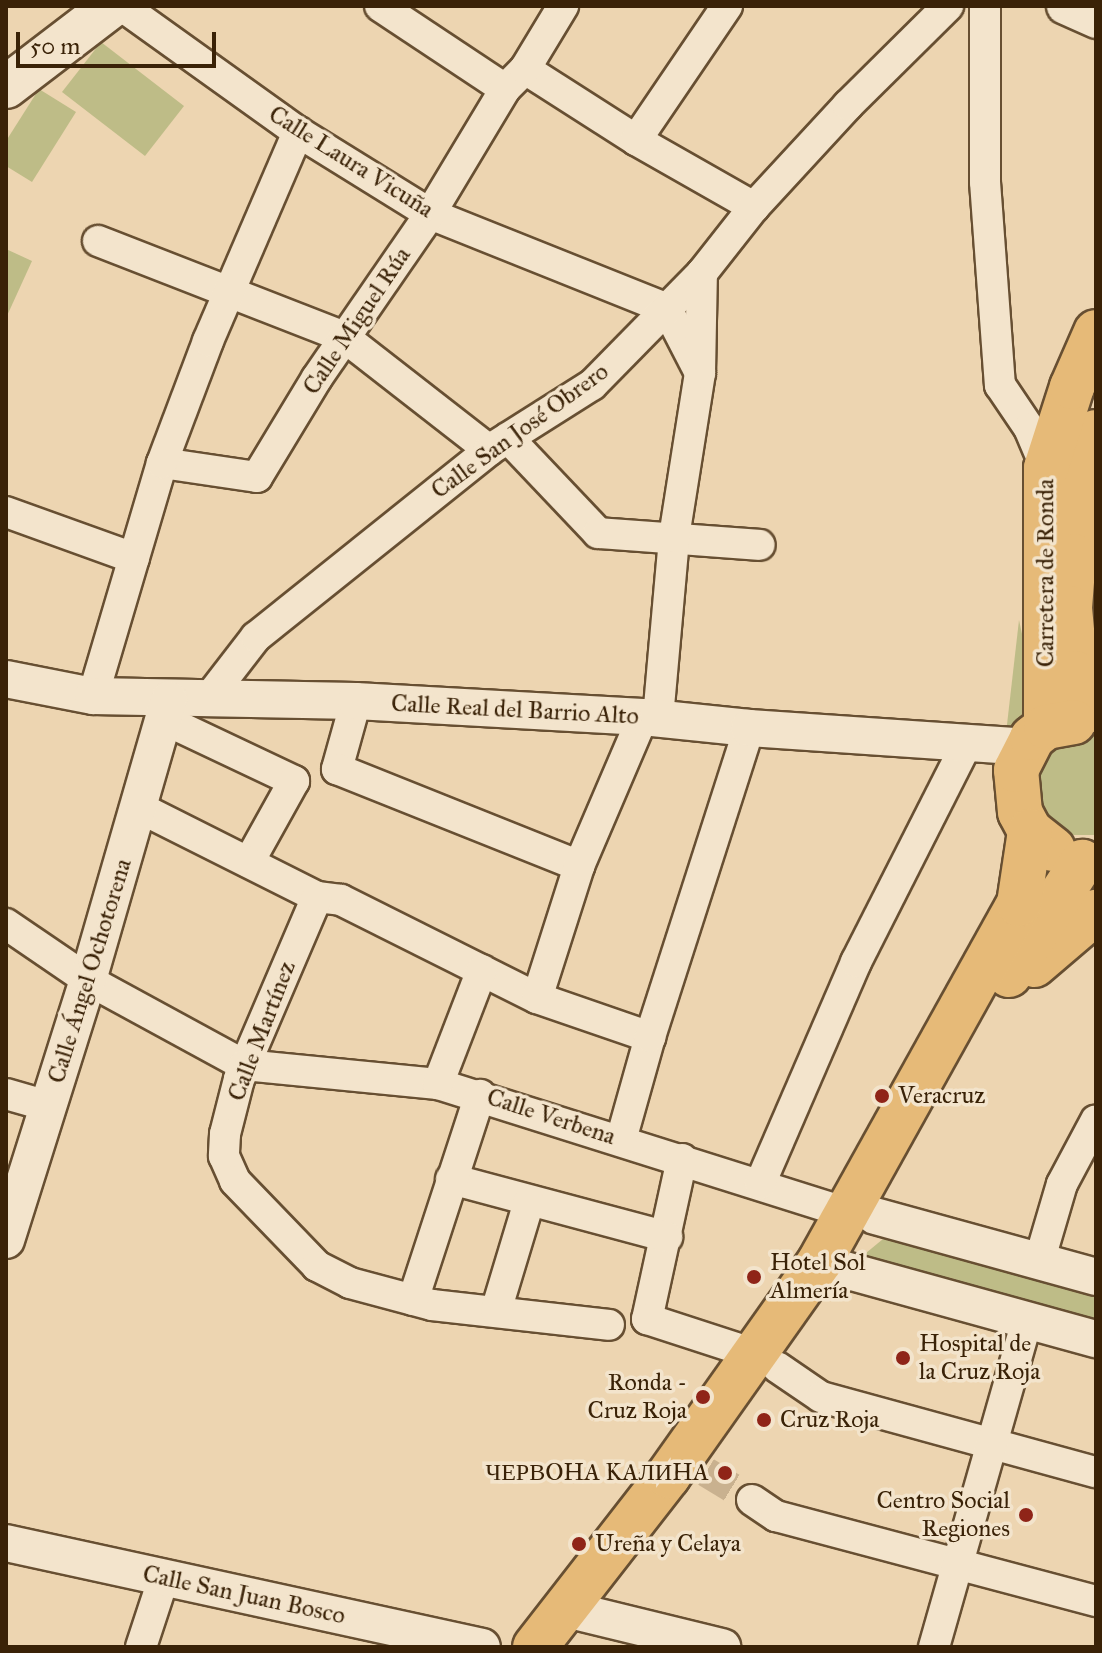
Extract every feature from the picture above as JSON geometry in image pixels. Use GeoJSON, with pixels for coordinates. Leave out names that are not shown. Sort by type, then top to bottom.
{"type":"FeatureCollection","features":[{"type":"Feature","properties":{"kind":"main road"},"geometry":{"type":"LineString","coordinates":[[6,87],[112,6]]}},
{"type":"Feature","properties":{"kind":"main road","name":"Carretera de Ronda"},"geometry":{"type":"LineString","coordinates":[[1030,831],[1020,812],[1016,770],[1035,737],[1046,468],[1072,387],[1096,332]]}},
{"type":"Feature","properties":{"kind":"main road","name":"Carretera de Ronda"},"geometry":{"type":"LineString","coordinates":[[1096,432],[1074,556],[1070,608],[1076,673],[1096,710]]}},
{"type":"Feature","properties":{"kind":"main road"},"geometry":{"type":"LineString","coordinates":[[1035,737],[1096,723]]}},
{"type":"Feature","properties":{"kind":"main road"},"geometry":{"type":"LineString","coordinates":[[766,1361],[820,1261],[862,1215],[929,1127],[985,1010],[1089,861],[1051,848],[1030,831]]}},
{"type":"Feature","properties":{"kind":"main road"},"geometry":{"type":"LineString","coordinates":[[535,1647],[576,1624],[766,1361],[841,1269],[862,1215],[1019,904],[1030,831]]}},
{"type":"Feature","properties":{"kind":"main road"},"geometry":{"type":"LineString","coordinates":[[985,1010],[1096,912]]}},
{"type":"Feature","properties":{"kind":"street","name":"Calle Laura Vicuña"},"geometry":{"type":"LineString","coordinates":[[122,6],[298,132],[430,214],[667,309]]}},
{"type":"Feature","properties":{"kind":"street"},"geometry":{"type":"LineString","coordinates":[[380,6],[636,140],[754,207]]}},
{"type":"Feature","properties":{"kind":"street","name":"Calle Miguel Rúa"},"geometry":{"type":"LineString","coordinates":[[162,463],[257,477],[344,337],[430,214],[563,6]]}},
{"type":"Feature","properties":{"kind":"street"},"geometry":{"type":"LineString","coordinates":[[636,140],[727,6]]}},
{"type":"Feature","properties":{"kind":"street","name":"Calle San José Obrero"},"geometry":{"type":"LineString","coordinates":[[208,699],[256,637],[499,444],[592,385],[702,273],[754,207],[948,6]]}},
{"type":"Feature","properties":{"kind":"street"},"geometry":{"type":"LineString","coordinates":[[985,6],[985,182],[1000,385],[1029,428],[1046,468]]}},
{"type":"Feature","properties":{"kind":"street"},"geometry":{"type":"LineString","coordinates":[[1065,6],[1096,20]]}},
{"type":"Feature","properties":{"kind":"street"},"geometry":{"type":"LineString","coordinates":[[93,696],[162,463],[229,292],[298,132]]}},
{"type":"Feature","properties":{"kind":"street"},"geometry":{"type":"LineString","coordinates":[[98,241],[344,337],[499,444],[598,533],[760,545]]}},
{"type":"Feature","properties":{"kind":"street"},"geometry":{"type":"LineString","coordinates":[[537,998],[579,866],[650,717],[700,373],[702,273]]}},
{"type":"Feature","properties":{"kind":"street"},"geometry":{"type":"LineString","coordinates":[[667,309],[700,373]]}},
{"type":"Feature","properties":{"kind":"street"},"geometry":{"type":"LineString","coordinates":[[6,512],[134,558]]}},
{"type":"Feature","properties":{"kind":"street","name":"Calle Real del Barrio Alto"},"geometry":{"type":"LineString","coordinates":[[6,679],[166,709],[208,699],[356,701],[650,717],[749,728],[967,743],[1035,737]]}},
{"type":"Feature","properties":{"kind":"street"},"geometry":{"type":"LineString","coordinates":[[356,701],[337,769],[579,866]]}},
{"type":"Feature","properties":{"kind":"street"},"geometry":{"type":"LineString","coordinates":[[166,709],[294,781],[249,862]]}},
{"type":"Feature","properties":{"kind":"street","name":"Calle Ángel Ochotorena"},"geometry":{"type":"LineString","coordinates":[[6,1240],[140,808],[166,709]]}},
{"type":"Feature","properties":{"kind":"street"},"geometry":{"type":"LineString","coordinates":[[621,1140],[650,1037],[749,728]]}},
{"type":"Feature","properties":{"kind":"street"},"geometry":{"type":"LineString","coordinates":[[760,1184],[856,962],[967,743]]}},
{"type":"Feature","properties":{"kind":"street"},"geometry":{"type":"LineString","coordinates":[[140,808],[317,897],[341,900],[537,998],[650,1037]]}},
{"type":"Feature","properties":{"kind":"street","name":"Calle Martínez"},"geometry":{"type":"LineString","coordinates":[[317,897],[244,1065],[225,1134],[224,1156],[235,1181],[317,1266],[350,1283],[432,1305],[609,1325]]}},
{"type":"Feature","properties":{"kind":"street"},"geometry":{"type":"LineString","coordinates":[[6,924],[88,980],[244,1065]]}},
{"type":"Feature","properties":{"kind":"street"},"geometry":{"type":"LineString","coordinates":[[438,1084],[482,970]]}},
{"type":"Feature","properties":{"kind":"street","name":"Calle Verbena"},"geometry":{"type":"LineString","coordinates":[[244,1065],[438,1084],[862,1215]]}},
{"type":"Feature","properties":{"kind":"street"},"geometry":{"type":"LineString","coordinates":[[6,1094],[48,1106]]}},
{"type":"Feature","properties":{"kind":"street"},"geometry":{"type":"LineString","coordinates":[[413,1300],[480,1095]]}},
{"type":"Feature","properties":{"kind":"street"},"geometry":{"type":"LineString","coordinates":[[1039,1262],[1062,1184],[1092,1134]]}},
{"type":"Feature","properties":{"kind":"street"},"geometry":{"type":"LineString","coordinates":[[682,1159],[647,1319],[766,1361],[821,1397],[1096,1472]]}},
{"type":"Feature","properties":{"kind":"street"},"geometry":{"type":"LineString","coordinates":[[451,1179],[667,1237]]}},
{"type":"Feature","properties":{"kind":"street"},"geometry":{"type":"LineString","coordinates":[[496,1311],[529,1202]]}},
{"type":"Feature","properties":{"kind":"street"},"geometry":{"type":"LineString","coordinates":[[862,1215],[1096,1277]]}},
{"type":"Feature","properties":{"kind":"street"},"geometry":{"type":"LineString","coordinates":[[841,1269],[1096,1339]]}},
{"type":"Feature","properties":{"kind":"street"},"geometry":{"type":"LineString","coordinates":[[934,1647],[1027,1320]]}},
{"type":"Feature","properties":{"kind":"street"},"geometry":{"type":"LineString","coordinates":[[752,1500],[776,1516],[1096,1601]]}},
{"type":"Feature","properties":{"kind":"street","name":"Calle San Juan Bosco"},"geometry":{"type":"LineString","coordinates":[[6,1543],[482,1647]]}},
{"type":"Feature","properties":{"kind":"street"},"geometry":{"type":"LineString","coordinates":[[141,1647],[164,1577]]}},
{"type":"Feature","properties":{"kind":"street"},"geometry":{"type":"LineString","coordinates":[[576,1624],[722,1647]]}},
{"type":"Feature","properties":{"kind":"shaded area"},"geometry":{"type":"Polygon","coordinates":[[[101,42],[184,106],[145,156],[62,92],[101,42]]]}},
{"type":"Feature","properties":{"kind":"shaded area"},"geometry":{"type":"Polygon","coordinates":[[[39,89],[76,112],[32,182],[6,166],[6,141],[39,89]]]}},
{"type":"Feature","properties":{"kind":"shaded area"},"geometry":{"type":"Polygon","coordinates":[[[6,249],[32,261],[6,318],[6,249]]]}},
{"type":"Feature","properties":{"kind":"shaded area"},"geometry":{"type":"Polygon","coordinates":[[[1019,620],[1025,648],[1023,721],[1005,742],[1019,620]]]}},
{"type":"Feature","properties":{"kind":"shaded area"},"geometry":{"type":"Polygon","coordinates":[[[1096,716],[1096,835],[1072,835],[1053,827],[1038,813],[1027,756],[1096,716]]]}},
{"type":"Feature","properties":{"kind":"shaded area"},"geometry":{"type":"Polygon","coordinates":[[[883,1239],[1096,1296],[1096,1327],[864,1264],[866,1253],[883,1239]]]}},
{"type":"Feature","properties":{"kind":"tunnel"},"geometry":{"type":"LineString","coordinates":[[706,1472],[752,1500]]}},
{"type":"Feature","properties":{"kind":"place","name":"Veracruz"},"geometry":{"type":"Point","coordinates":[882,1096]}},
{"type":"Feature","properties":{"kind":"place","name":"Hotel Sol Almería"},"geometry":{"type":"Point","coordinates":[754,1277]}},
{"type":"Feature","properties":{"kind":"place","name":"Hospital de la Cruz Roja"},"geometry":{"type":"Point","coordinates":[903,1358]}},
{"type":"Feature","properties":{"kind":"place","name":"Ronda - Cruz Roja"},"geometry":{"type":"Point","coordinates":[703,1397]}},
{"type":"Feature","properties":{"kind":"place","name":"Cruz Roja"},"geometry":{"type":"Point","coordinates":[764,1420]}},
{"type":"Feature","properties":{"kind":"place","name":"ЧЕРВOHA KAЛИHA"},"geometry":{"type":"Point","coordinates":[725,1473]}},
{"type":"Feature","properties":{"kind":"place","name":"Centro Social Regiones"},"geometry":{"type":"Point","coordinates":[1026,1515]}},
{"type":"Feature","properties":{"kind":"place","name":"Ureña y Celaya"},"geometry":{"type":"Point","coordinates":[579,1544]}}]}
